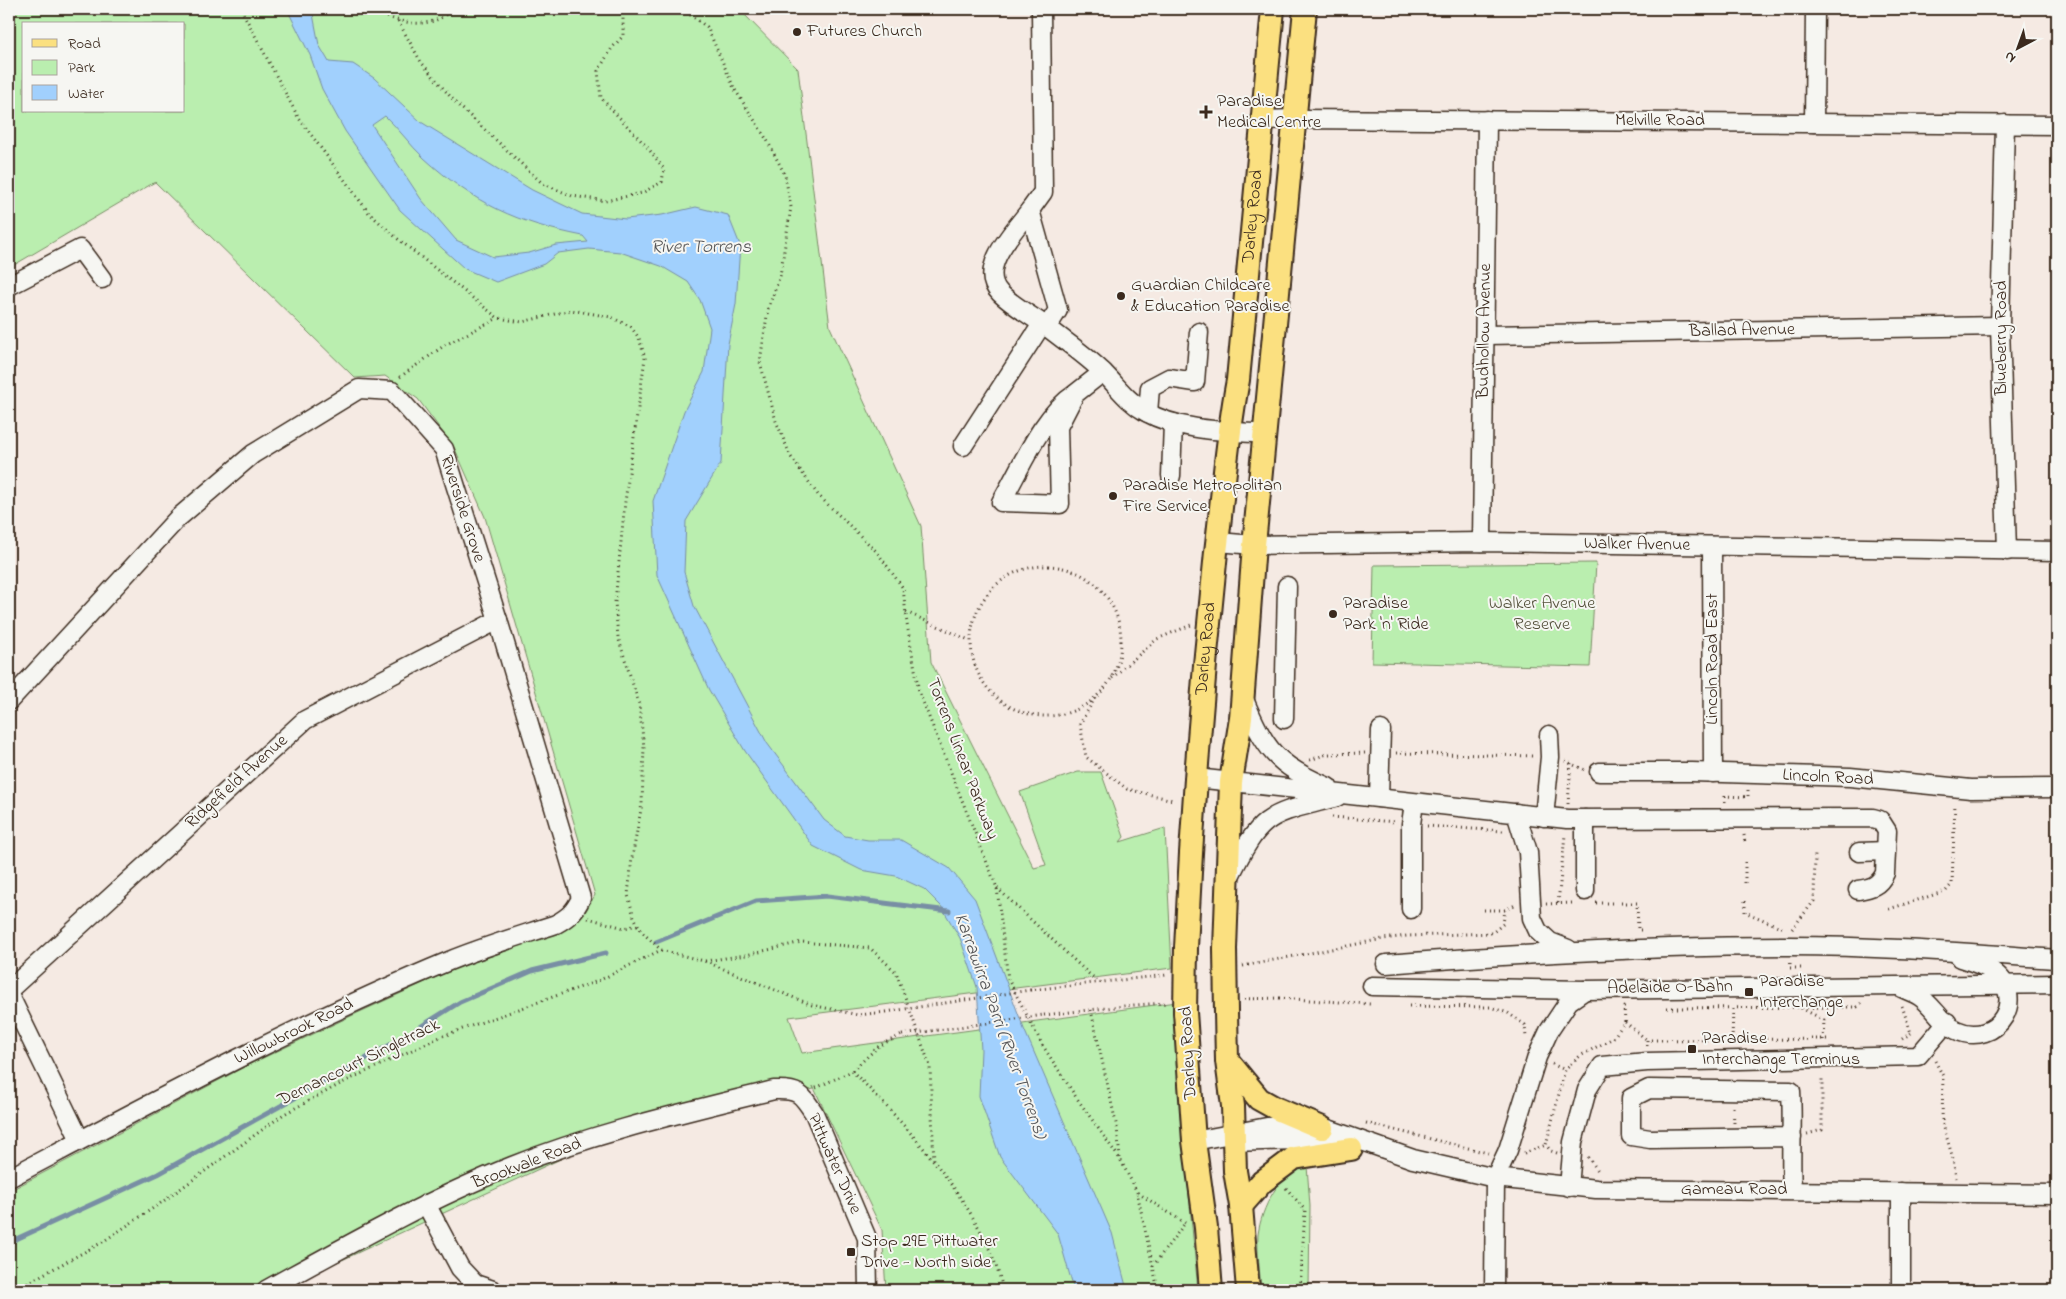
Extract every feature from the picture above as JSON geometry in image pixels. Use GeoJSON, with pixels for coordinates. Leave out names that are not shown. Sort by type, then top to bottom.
{"type":"FeatureCollection","features":[{"type":"Feature","properties":{"kind":"main road","name":"Darley Road"},"geometry":{"type":"LineString","coordinates":[[1211,1290],[1196,1225],[1194,1141],[1178,1007],[1186,948],[1192,830],[1206,646],[1228,431],[1238,380],[1273,9]]}},
{"type":"Feature","properties":{"kind":"main road","name":"Darley Road"},"geometry":{"type":"LineString","coordinates":[[1248,1290],[1241,1206],[1235,1171],[1227,1061],[1233,1006],[1227,882],[1231,782],[1243,696],[1254,545],[1266,434],[1304,9]]}},
{"type":"Feature","properties":{"kind":"main road"},"geometry":{"type":"LineString","coordinates":[[1227,1061],[1259,1098],[1284,1113],[1322,1128]]}},
{"type":"Feature","properties":{"kind":"main road"},"geometry":{"type":"LineString","coordinates":[[1241,1206],[1262,1182],[1294,1158],[1351,1149]]}},
{"type":"Feature","properties":{"kind":"street"},"geometry":{"type":"LineString","coordinates":[[1041,9],[1043,192],[998,255],[993,265],[992,278],[999,293],[1045,326],[1103,372],[1128,401],[1148,413],[1173,423],[1266,434]]}},
{"type":"Feature","properties":{"kind":"street"},"geometry":{"type":"LineString","coordinates":[[1814,123],[1815,9]]}},
{"type":"Feature","properties":{"kind":"street","name":"Melville Road"},"geometry":{"type":"LineString","coordinates":[[1262,120],[2057,125]]}},
{"type":"Feature","properties":{"kind":"street","name":"Budhollow Avenue"},"geometry":{"type":"LineString","coordinates":[[1482,542],[1487,120]]}},
{"type":"Feature","properties":{"kind":"street","name":"Blueberry Road"},"geometry":{"type":"LineString","coordinates":[[2005,124],[2000,326],[2007,551]]}},
{"type":"Feature","properties":{"kind":"street"},"geometry":{"type":"LineString","coordinates":[[963,446],[1058,310],[1030,210]]}},
{"type":"Feature","properties":{"kind":"street"},"geometry":{"type":"LineString","coordinates":[[9,286],[80,249],[102,278]]}},
{"type":"Feature","properties":{"kind":"street","name":"Ballad Avenue"},"geometry":{"type":"LineString","coordinates":[[1485,336],[2000,326]]}},
{"type":"Feature","properties":{"kind":"street"},"geometry":{"type":"LineString","coordinates":[[1148,413],[1150,388],[1169,378],[1195,382],[1199,332]]}},
{"type":"Feature","properties":{"kind":"street"},"geometry":{"type":"LineString","coordinates":[[1075,394],[1058,427],[1060,504],[1001,502],[1045,425],[1060,404],[1103,372]]}},
{"type":"Feature","properties":{"kind":"street"},"geometry":{"type":"LineString","coordinates":[[9,701],[178,518],[253,454],[359,389],[392,390]]}},
{"type":"Feature","properties":{"kind":"street","name":"Riverside Grove"},"geometry":{"type":"LineString","coordinates":[[392,390],[444,449],[498,620],[581,898]]}},
{"type":"Feature","properties":{"kind":"street"},"geometry":{"type":"LineString","coordinates":[[1171,476],[1173,423]]}},
{"type":"Feature","properties":{"kind":"street","name":"Walker Avenue"},"geometry":{"type":"LineString","coordinates":[[1218,542],[1254,545],[1482,542],[2057,551]]}},
{"type":"Feature","properties":{"kind":"street","name":"Lincoln Road East"},"geometry":{"type":"LineString","coordinates":[[1712,546],[1713,773]]}},
{"type":"Feature","properties":{"kind":"street"},"geometry":{"type":"LineString","coordinates":[[1284,719],[1287,586]]}},
{"type":"Feature","properties":{"kind":"street","name":"Ridgefield Avenue"},"geometry":{"type":"LineString","coordinates":[[9,990],[305,720],[498,620]]}},
{"type":"Feature","properties":{"kind":"street"},"geometry":{"type":"LineString","coordinates":[[1243,696],[1261,736],[1276,757],[1299,774],[1347,795]]}},
{"type":"Feature","properties":{"kind":"street"},"geometry":{"type":"LineString","coordinates":[[1379,798],[1381,730]]}},
{"type":"Feature","properties":{"kind":"street"},"geometry":{"type":"LineString","coordinates":[[1544,816],[1550,757],[1549,735]]}},
{"type":"Feature","properties":{"kind":"street","name":"Lincoln Road"},"geometry":{"type":"LineString","coordinates":[[1599,772],[1850,777],[1955,788],[2057,788]]}},
{"type":"Feature","properties":{"kind":"street"},"geometry":{"type":"LineString","coordinates":[[1196,778],[1414,803],[1585,819],[1873,818],[1880,820],[1885,825],[1887,831],[1885,873],[1882,879],[1872,887],[1858,890]]}},
{"type":"Feature","properties":{"kind":"street"},"geometry":{"type":"LineString","coordinates":[[1227,882],[1249,839],[1266,820],[1288,811],[1347,795]]}},
{"type":"Feature","properties":{"kind":"street"},"geometry":{"type":"LineString","coordinates":[[1411,909],[1411,824],[1414,803]]}},
{"type":"Feature","properties":{"kind":"street"},"geometry":{"type":"LineString","coordinates":[[1516,813],[1528,852],[1532,918],[1538,931],[1550,942],[1572,950]]}},
{"type":"Feature","properties":{"kind":"street"},"geometry":{"type":"LineString","coordinates":[[1583,899],[1585,819]]}},
{"type":"Feature","properties":{"kind":"street"},"geometry":{"type":"LineString","coordinates":[[1859,852],[1886,851]]}},
{"type":"Feature","properties":{"kind":"street","name":"Willowbrook Road"},"geometry":{"type":"LineString","coordinates":[[9,1178],[254,1050],[346,1006],[450,960],[556,924],[572,913],[581,898]]}},
{"type":"Feature","properties":{"kind":"street"},"geometry":{"type":"LineString","coordinates":[[1386,964],[1572,950],[1790,946],[1933,951],[2057,959]]}},
{"type":"Feature","properties":{"kind":"street"},"geometry":{"type":"LineString","coordinates":[[1898,995],[1920,997],[1956,1029],[1974,1034],[1990,1031],[2003,1020],[2009,1005],[2005,986],[1992,971],[1968,961],[1933,951]]}},
{"type":"Feature","properties":{"kind":"street","name":"Adelaide O-Bahn"},"geometry":{"type":"LineString","coordinates":[[1372,986],[1898,995],[2005,986],[2057,984]]}},
{"type":"Feature","properties":{"kind":"street"},"geometry":{"type":"LineString","coordinates":[[1494,1290],[1495,1178],[1508,1150],[1537,1057],[1549,1031],[1570,1001],[1585,990]]}},
{"type":"Feature","properties":{"kind":"street"},"geometry":{"type":"LineString","coordinates":[[9,994],[80,1140]]}},
{"type":"Feature","properties":{"kind":"street"},"geometry":{"type":"LineString","coordinates":[[1569,1187],[1573,1142],[1587,1090],[1602,1066],[1647,1062],[1918,1056],[1947,1022]]}},
{"type":"Feature","properties":{"kind":"street","name":"Brookvale Road"},"geometry":{"type":"LineString","coordinates":[[266,1290],[426,1204],[512,1166],[634,1125],[774,1090],[791,1089],[804,1097]]}},
{"type":"Feature","properties":{"kind":"street"},"geometry":{"type":"LineString","coordinates":[[1792,1136],[1650,1139],[1631,1136],[1631,1098],[1648,1089],[1792,1091],[1792,1136],[1792,1190]]}},
{"type":"Feature","properties":{"kind":"street","name":"Pittwater Drive"},"geometry":{"type":"LineString","coordinates":[[804,1097],[814,1113],[867,1238],[868,1290]]}},
{"type":"Feature","properties":{"kind":"street","name":"Gameau Road"},"geometry":{"type":"LineString","coordinates":[[1194,1141],[1234,1137],[1286,1126],[1322,1128],[1413,1158],[1495,1178],[1596,1189],[2057,1194]]}},
{"type":"Feature","properties":{"kind":"street","name":"Gameau Road"},"geometry":{"type":"LineString","coordinates":[[1234,1137],[1297,1140],[1413,1158]]}},
{"type":"Feature","properties":{"kind":"street"},"geometry":{"type":"LineString","coordinates":[[1901,1192],[1901,1290]]}},
{"type":"Feature","properties":{"kind":"street"},"geometry":{"type":"LineString","coordinates":[[426,1204],[460,1268],[476,1284],[493,1290]]}},
{"type":"Feature","properties":{"kind":"path"},"geometry":{"type":"LineString","coordinates":[[241,9],[298,117],[369,213],[431,266],[498,318],[522,322],[571,310],[610,317],[631,327],[639,338],[644,358],[625,502],[615,602],[618,637],[639,704],[644,747],[642,804],[632,858],[628,895],[642,932],[661,950],[704,961],[812,1005],[858,1016],[1030,990],[1169,975]]}},
{"type":"Feature","properties":{"kind":"path"},"geometry":{"type":"LineString","coordinates":[[369,9],[398,21],[415,24],[443,19],[452,9]]}},
{"type":"Feature","properties":{"kind":"path"},"geometry":{"type":"LineString","coordinates":[[398,21],[421,62],[455,102],[542,183],[572,196],[605,201],[642,194],[662,182],[664,169],[648,148],[601,98],[598,71],[612,48],[624,36],[623,9]]}},
{"type":"Feature","properties":{"kind":"path","name":"Torrens Linear Parkway"},"geometry":{"type":"LineString","coordinates":[[682,9],[707,27],[734,88],[768,140],[785,175],[791,207],[780,276],[768,309],[760,362],[776,420],[791,457],[818,495],[877,552],[904,588],[919,692],[996,888],[1008,979],[1043,1046],[1120,1159],[1137,1192],[1158,1290]]}},
{"type":"Feature","properties":{"kind":"path"},"geometry":{"type":"LineString","coordinates":[[392,390],[400,376],[444,345],[498,318]]}},
{"type":"Feature","properties":{"kind":"path"},"geometry":{"type":"LineString","coordinates":[[1096,698],[1075,711],[1051,716],[1027,714],[1005,704],[986,688],[974,666],[970,640],[974,616],[986,593],[1005,576],[1028,567],[1054,566],[1078,572],[1099,587],[1114,608],[1121,631],[1120,656],[1111,678]]}},
{"type":"Feature","properties":{"kind":"path"},"geometry":{"type":"LineString","coordinates":[[906,612],[970,640]]}},
{"type":"Feature","properties":{"kind":"path"},"geometry":{"type":"LineString","coordinates":[[1173,800],[1127,789],[1086,757],[1080,724],[1111,678],[1157,639],[1191,625]]}},
{"type":"Feature","properties":{"kind":"path"},"geometry":{"type":"LineString","coordinates":[[1302,763],[1327,754],[1380,753],[1550,757],[1571,762]]}},
{"type":"Feature","properties":{"kind":"path"},"geometry":{"type":"LineString","coordinates":[[1734,804],[1725,803],[1725,796],[1748,797],[1749,775]]}},
{"type":"Feature","properties":{"kind":"path"},"geometry":{"type":"LineString","coordinates":[[1889,909],[1946,891],[1952,884],[1955,788]]}},
{"type":"Feature","properties":{"kind":"path"},"geometry":{"type":"LineString","coordinates":[[1325,816],[1507,831]]}},
{"type":"Feature","properties":{"kind":"path"},"geometry":{"type":"LineString","coordinates":[[1745,901],[1745,912],[1773,922],[1790,932],[1814,901],[1815,852]]}},
{"type":"Feature","properties":{"kind":"path"},"geometry":{"type":"LineString","coordinates":[[1745,860],[1745,883]]}},
{"type":"Feature","properties":{"kind":"path"},"geometry":{"type":"LineString","coordinates":[[996,888],[1089,974],[1102,983]]}},
{"type":"Feature","properties":{"kind":"path"},"geometry":{"type":"LineString","coordinates":[[1515,895],[1516,905]]}},
{"type":"Feature","properties":{"kind":"path"},"geometry":{"type":"LineString","coordinates":[[1558,903],[1583,899],[1637,903],[1638,930]]}},
{"type":"Feature","properties":{"kind":"path"},"geometry":{"type":"LineString","coordinates":[[1231,958],[1281,960],[1383,939],[1407,936],[1492,934],[1503,924],[1505,910],[1484,910]]}},
{"type":"Feature","properties":{"kind":"path"},"geometry":{"type":"LineString","coordinates":[[572,913],[624,928],[638,925]]}},
{"type":"Feature","properties":{"kind":"path"},"geometry":{"type":"LineString","coordinates":[[704,961],[746,955],[802,942],[870,948],[896,972],[930,1066],[934,1163]]}},
{"type":"Feature","properties":{"kind":"path","name":"Dernancourt Singletrack"},"geometry":{"type":"LineString","coordinates":[[14,1290],[102,1243],[284,1114],[346,1081],[440,1037],[598,981],[661,950]]}},
{"type":"Feature","properties":{"kind":"path"},"geometry":{"type":"LineString","coordinates":[[1790,961],[1790,968],[1801,968],[1801,976]]}},
{"type":"Feature","properties":{"kind":"path"},"geometry":{"type":"LineString","coordinates":[[1898,995],[1911,1033],[1916,1038]]}},
{"type":"Feature","properties":{"kind":"path"},"geometry":{"type":"LineString","coordinates":[[1233,1006],[1279,998],[1378,1004]]}},
{"type":"Feature","properties":{"kind":"path"},"geometry":{"type":"LineString","coordinates":[[1663,1008],[1857,1007],[1863,1001]]}},
{"type":"Feature","properties":{"kind":"path"},"geometry":{"type":"LineString","coordinates":[[804,1097],[814,1089],[852,1071],[880,1045],[902,1035],[1133,1004],[1178,1007]]}},
{"type":"Feature","properties":{"kind":"path"},"geometry":{"type":"LineString","coordinates":[[1406,1006],[1490,1007],[1508,1013],[1525,1025],[1527,1042]]}},
{"type":"Feature","properties":{"kind":"path"},"geometry":{"type":"LineString","coordinates":[[1801,1006],[1824,1020],[1824,1039]]}},
{"type":"Feature","properties":{"kind":"path"},"geometry":{"type":"LineString","coordinates":[[1625,1022],[1624,1007],[1634,1008]]}},
{"type":"Feature","properties":{"kind":"path"},"geometry":{"type":"LineString","coordinates":[[1091,1010],[1117,1128],[1120,1159]]}},
{"type":"Feature","properties":{"kind":"path"},"geometry":{"type":"LineString","coordinates":[[1934,1058],[1943,1076],[1942,1121],[1956,1171],[1956,1180],[1948,1180]]}},
{"type":"Feature","properties":{"kind":"path"},"geometry":{"type":"LineString","coordinates":[[1544,1060],[1565,1070]]}},
{"type":"Feature","properties":{"kind":"path"},"geometry":{"type":"LineString","coordinates":[[852,1071],[892,1111],[934,1163],[976,1226],[998,1267],[1003,1290]]}},
{"type":"Feature","properties":{"kind":"path"},"geometry":{"type":"LineString","coordinates":[[1792,1136],[1822,1130],[1824,1077],[1818,1073]]}},
{"type":"Feature","properties":{"kind":"path"},"geometry":{"type":"LineString","coordinates":[[1733,1089],[1734,1137]]}},
{"type":"Feature","properties":{"kind":"path"},"geometry":{"type":"LineString","coordinates":[[1361,1121],[1486,1154],[1492,1151]]}},
{"type":"Feature","properties":{"kind":"path"},"geometry":{"type":"LineString","coordinates":[[1516,1151],[1524,1153],[1546,1144]]}},
{"type":"Feature","properties":{"kind":"path"},"geometry":{"type":"LineString","coordinates":[[1286,1187],[1305,1210],[1300,1290]]}},
{"type":"Feature","properties":{"kind":"path"},"geometry":{"type":"LineString","coordinates":[[1137,1192],[1196,1225],[1153,1266]]}},
{"type":"Feature","properties":{"kind":"green space"},"geometry":{"type":"Polygon","coordinates":[[[9,9],[739,9],[798,69],[830,327],[921,526],[931,662],[1034,868],[1046,865],[1020,792],[1078,772],[1101,772],[1124,837],[1120,842],[1165,828],[1172,968],[789,1017],[802,1053],[1177,1002],[1187,1174],[1198,1290],[886,1290],[882,1230],[813,1086],[814,1089],[634,1125],[277,1290],[9,1290],[9,1191],[246,1066],[353,1015],[454,969],[565,930],[584,914],[595,895],[485,517],[455,449],[418,399],[385,376],[355,378],[155,182],[9,268],[9,9]]]}},
{"type":"Feature","properties":{"kind":"green space","name":"Walker Avenue Reserve"},"geometry":{"type":"Polygon","coordinates":[[[1596,563],[1590,667],[1372,662],[1374,565],[1596,563]]]}},
{"type":"Feature","properties":{"kind":"green space"},"geometry":{"type":"Polygon","coordinates":[[[1307,1166],[1310,1206],[1309,1290],[1261,1290],[1258,1235],[1267,1203],[1280,1183],[1288,1175],[1297,1169],[1307,1166]]]}},
{"type":"Feature","properties":{"kind":"water","name":"River Torrens"},"geometry":{"type":"Polygon","coordinates":[[[287,9],[312,9],[319,45],[329,62],[353,64],[374,78],[421,122],[532,190],[582,214],[626,219],[662,215],[696,207],[728,215],[740,245],[736,304],[728,344],[721,463],[686,521],[684,572],[694,606],[767,743],[824,820],[845,836],[868,840],[901,840],[949,868],[975,899],[1024,1029],[1112,1233],[1127,1290],[1074,1290],[1058,1234],[1000,1157],[979,1096],[981,1050],[977,987],[960,938],[941,906],[924,889],[896,876],[861,870],[813,846],[745,751],[709,690],[657,575],[653,501],[684,411],[704,372],[710,328],[700,300],[688,282],[661,266],[620,252],[589,249],[558,253],[544,264],[496,282],[465,269],[400,210],[345,131],[322,89],[310,55],[287,9]],[[385,116],[372,125],[421,199],[456,240],[493,257],[529,253],[556,245],[588,242],[583,236],[517,218],[461,188],[424,158],[385,116]]]}},
{"type":"Feature","properties":{"kind":"waterway","name":"Karrawirra Parri (River Torrens)"},"geometry":{"type":"LineString","coordinates":[[656,942],[756,901],[827,896],[949,911]]}},
{"type":"Feature","properties":{"kind":"waterway"},"geometry":{"type":"LineString","coordinates":[[9,1245],[14,1240],[158,1174],[401,1039],[460,1002],[532,971],[606,953]]}},
{"type":"Feature","properties":{"kind":"place","name":"Futures Church"},"geometry":{"type":"Point","coordinates":[797,32]}},
{"type":"Feature","properties":{"kind":"place","name":"Paradise Medical Centre"},"geometry":{"type":"Point","coordinates":[1206,112]}},
{"type":"Feature","properties":{"kind":"place","name":"Guardian Childcare & Education Paradise"},"geometry":{"type":"Point","coordinates":[1121,296]}},
{"type":"Feature","properties":{"kind":"place","name":"Paradise Metropolitan Fire Service"},"geometry":{"type":"Point","coordinates":[1113,496]}},
{"type":"Feature","properties":{"kind":"place","name":"Paradise Park 'n' Ride"},"geometry":{"type":"Point","coordinates":[1333,614]}},
{"type":"Feature","properties":{"kind":"place","name":"Paradise Interchange"},"geometry":{"type":"Point","coordinates":[1749,992]}},
{"type":"Feature","properties":{"kind":"place","name":"Paradise Interchange Terminus"},"geometry":{"type":"Point","coordinates":[1692,1049]}},
{"type":"Feature","properties":{"kind":"place","name":"Stop 29E Pittwater Drive - North side"},"geometry":{"type":"Point","coordinates":[851,1252]}}]}
